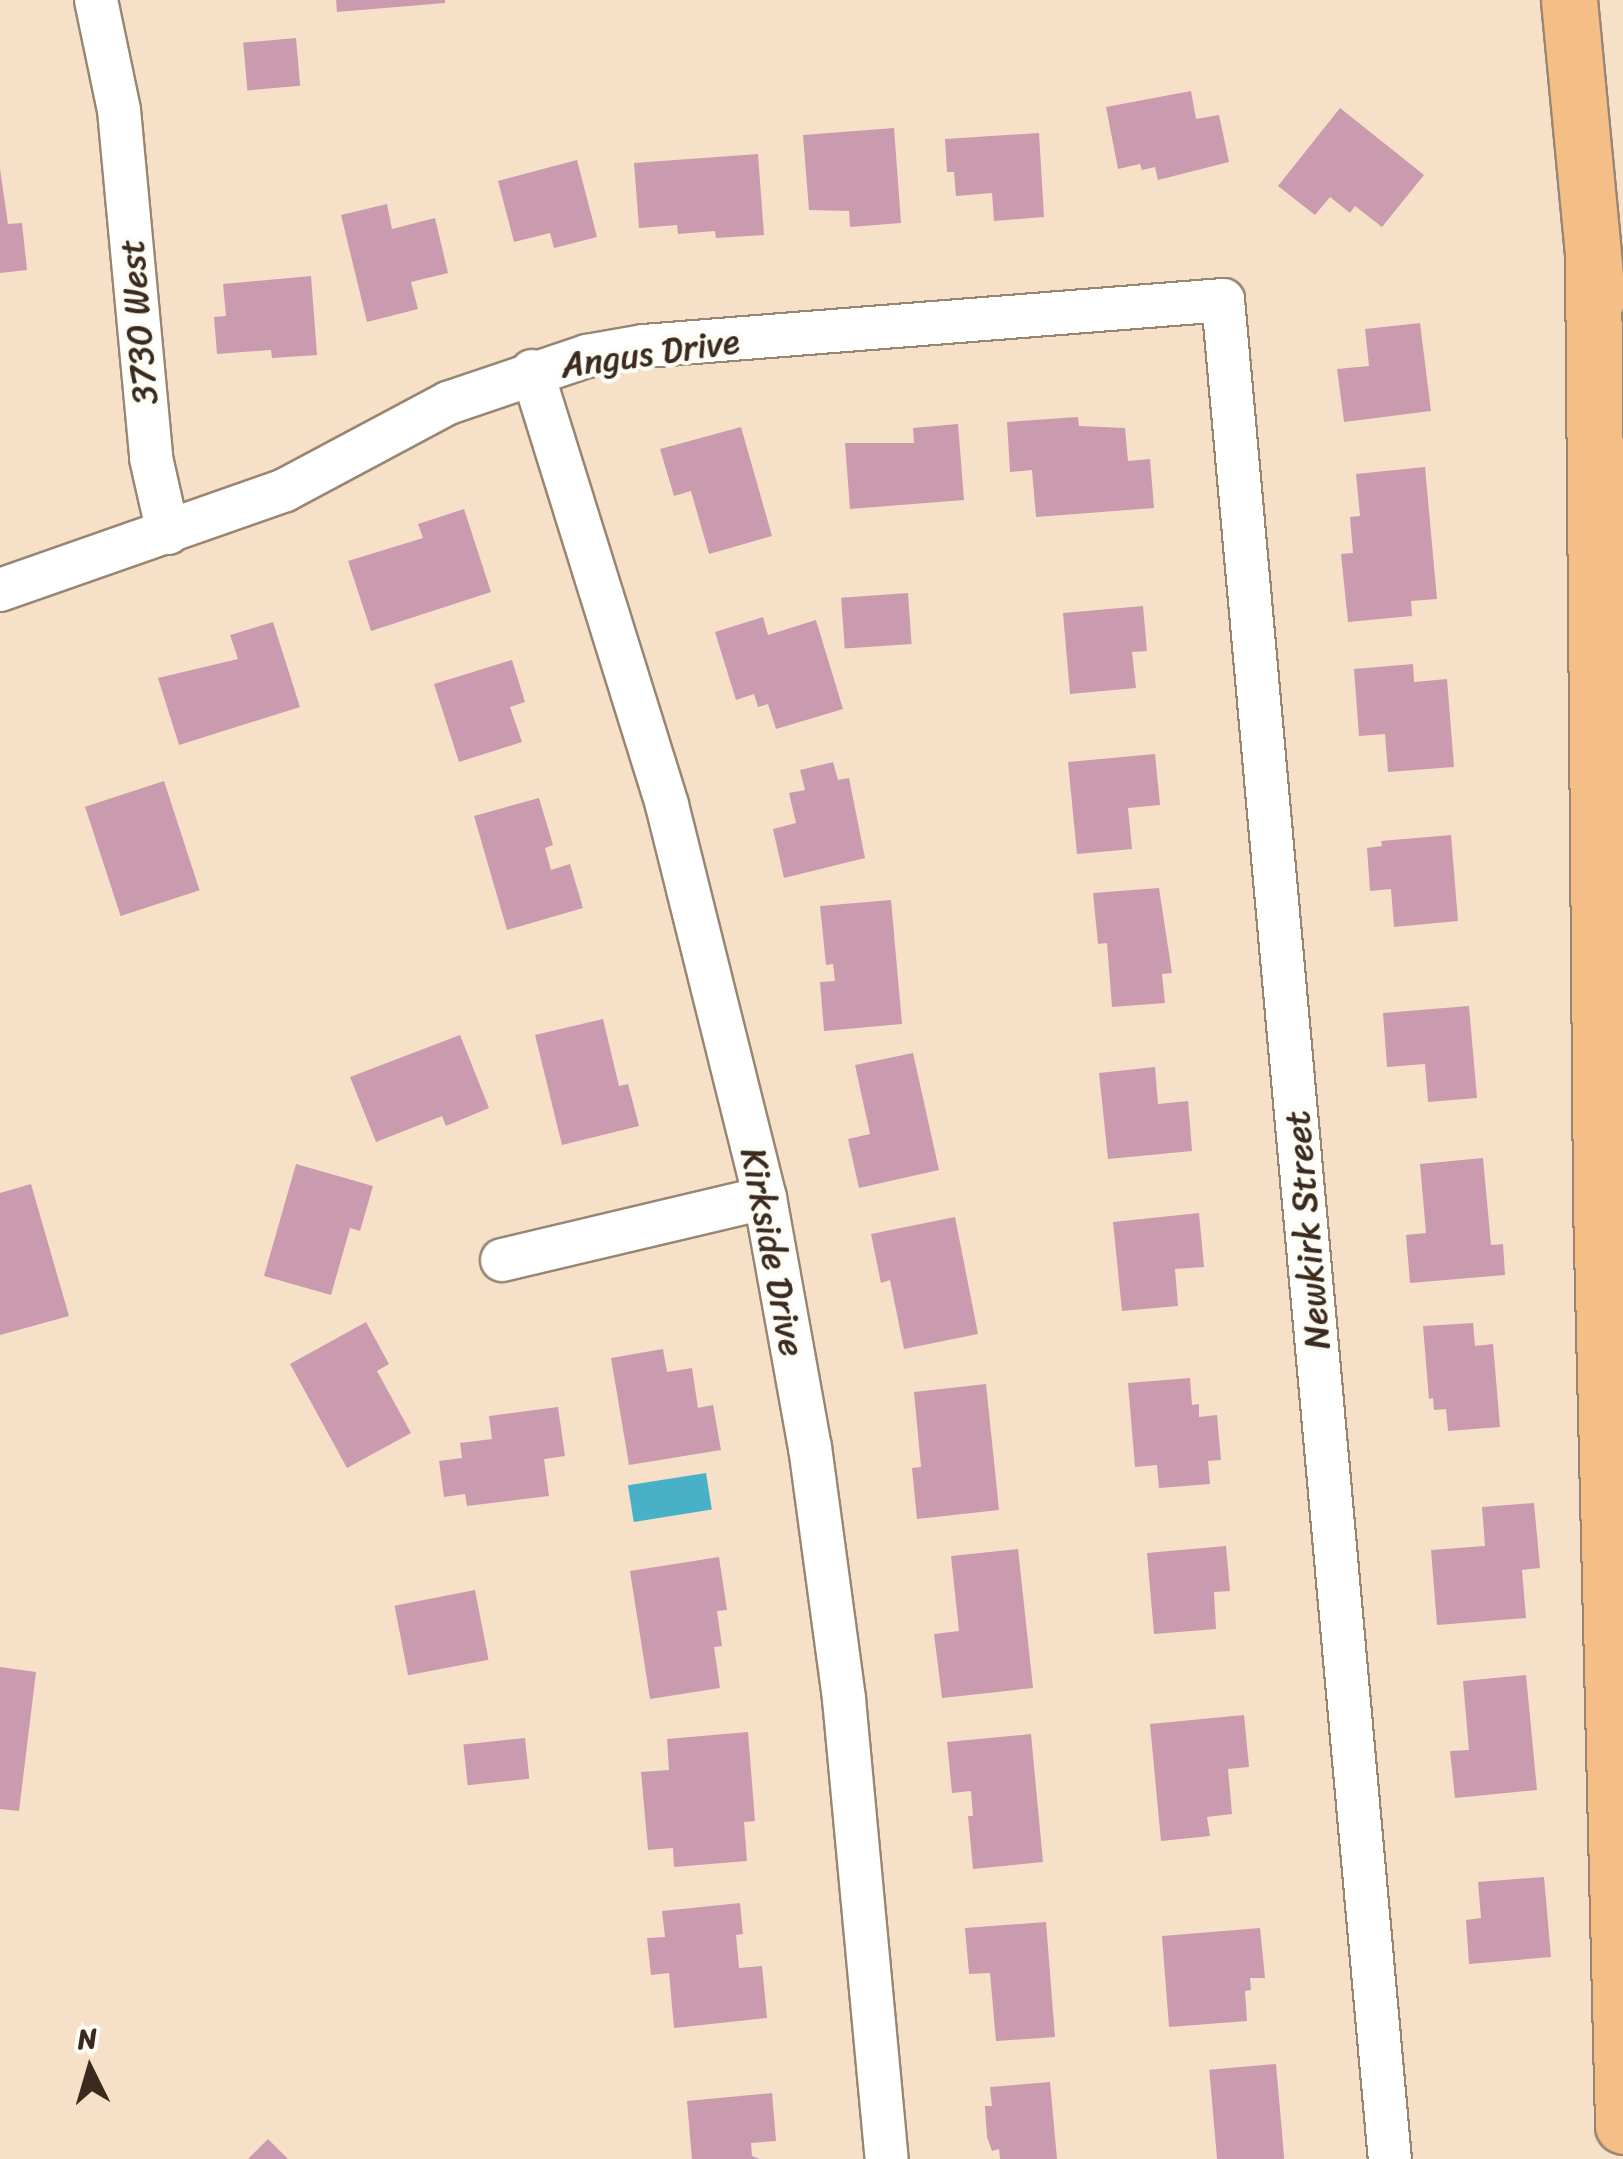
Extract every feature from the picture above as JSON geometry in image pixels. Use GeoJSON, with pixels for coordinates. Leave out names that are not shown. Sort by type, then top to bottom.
{"type":"FeatureCollection","features":[{"type":"Feature","properties":{"kind":"highway"},"geometry":{"type":"LineString","coordinates":[[1568,0],[1623,575]]}},
{"type":"Feature","properties":{"kind":"highway"},"geometry":{"type":"LineString","coordinates":[[1593,260],[1601,1204],[1623,2126]]}},
{"type":"Feature","properties":{"kind":"street","name":"3730 West"},"geometry":{"type":"LineString","coordinates":[[96,0],[119,110],[150,458],[168,533]]}},
{"type":"Feature","properties":{"kind":"street","name":"Angus Drive"},"geometry":{"type":"LineString","coordinates":[[0,590],[284,490],[448,403],[532,371],[644,346],[1223,300]]}},
{"type":"Feature","properties":{"kind":"street","name":"Newkirk Street"},"geometry":{"type":"LineString","coordinates":[[1223,300],[1390,2159]]}},
{"type":"Feature","properties":{"kind":"street","name":"Kirkside Drive"},"geometry":{"type":"LineString","coordinates":[[532,371],[667,805],[766,1198],[810,1447],[844,1699],[887,2159]]}},
{"type":"Feature","properties":{"kind":"street"},"geometry":{"type":"LineString","coordinates":[[502,1260],[766,1198]]}},
{"type":"Feature","properties":{"kind":"water"},"geometry":{"type":"Polygon","coordinates":[[[706,1473],[712,1510],[634,1522],[628,1485],[706,1473]]]}},
{"type":"Feature","properties":{"kind":"building"},"geometry":{"type":"Polygon","coordinates":[[[336,0],[445,0],[445,3],[337,12],[336,0]]]}},
{"type":"Feature","properties":{"kind":"building"},"geometry":{"type":"Polygon","coordinates":[[[296,38],[300,86],[247,90],[243,43],[296,38]]]}},
{"type":"Feature","properties":{"kind":"building"},"geometry":{"type":"Polygon","coordinates":[[[1191,91],[1196,119],[1219,115],[1229,162],[1158,180],[1155,167],[1142,170],[1140,164],[1118,169],[1106,107],[1191,91]]]}},
{"type":"Feature","properties":{"kind":"building"},"geometry":{"type":"Polygon","coordinates":[[[1340,108],[1424,175],[1382,227],[1355,206],[1350,213],[1330,197],[1315,215],[1278,186],[1340,108]]]}},
{"type":"Feature","properties":{"kind":"building"},"geometry":{"type":"Polygon","coordinates":[[[894,128],[901,223],[850,227],[849,211],[809,210],[803,135],[894,128]]]}},
{"type":"Feature","properties":{"kind":"building"},"geometry":{"type":"Polygon","coordinates":[[[1039,133],[1044,217],[994,221],[992,193],[956,196],[954,172],[947,172],[945,139],[1039,133]]]}},
{"type":"Feature","properties":{"kind":"building"},"geometry":{"type":"Polygon","coordinates":[[[758,154],[764,235],[716,238],[715,231],[678,234],[677,225],[639,228],[634,163],[758,154]]]}},
{"type":"Feature","properties":{"kind":"building"},"geometry":{"type":"Polygon","coordinates":[[[577,160],[597,237],[554,248],[550,233],[514,242],[498,181],[577,160]]]}},
{"type":"Feature","properties":{"kind":"building"},"geometry":{"type":"Polygon","coordinates":[[[0,169],[8,224],[22,223],[27,270],[0,273],[0,169]]]}},
{"type":"Feature","properties":{"kind":"building"},"geometry":{"type":"Polygon","coordinates":[[[387,204],[392,229],[435,218],[448,273],[411,282],[418,309],[367,322],[341,215],[387,204]]]}},
{"type":"Feature","properties":{"kind":"building"},"geometry":{"type":"Polygon","coordinates":[[[311,276],[317,355],[272,358],[271,350],[217,354],[214,317],[226,316],[223,284],[311,276]]]}},
{"type":"Feature","properties":{"kind":"building"},"geometry":{"type":"Polygon","coordinates":[[[1420,323],[1431,411],[1344,422],[1337,369],[1369,366],[1365,329],[1420,323]]]}},
{"type":"Feature","properties":{"kind":"building"},"geometry":{"type":"Polygon","coordinates":[[[1078,417],[1079,426],[1125,428],[1128,461],[1150,459],[1154,508],[1036,517],[1032,470],[1010,472],[1007,422],[1078,417]]]}},
{"type":"Feature","properties":{"kind":"building"},"geometry":{"type":"Polygon","coordinates":[[[958,424],[964,500],[850,509],[845,443],[914,443],[913,428],[958,424]]]}},
{"type":"Feature","properties":{"kind":"building"},"geometry":{"type":"Polygon","coordinates":[[[741,427],[772,536],[709,554],[691,491],[674,496],[660,449],[741,427]]]}},
{"type":"Feature","properties":{"kind":"building"},"geometry":{"type":"Polygon","coordinates":[[[1425,467],[1437,599],[1411,601],[1412,616],[1348,622],[1341,554],[1353,553],[1350,517],[1360,516],[1356,474],[1425,467]]]}},
{"type":"Feature","properties":{"kind":"building"},"geometry":{"type":"Polygon","coordinates":[[[464,509],[491,592],[371,631],[348,561],[423,538],[418,524],[464,509]]]}},
{"type":"Feature","properties":{"kind":"building"},"geometry":{"type":"Polygon","coordinates":[[[908,593],[912,644],[845,649],[841,598],[908,593]]]}},
{"type":"Feature","properties":{"kind":"building"},"geometry":{"type":"Polygon","coordinates":[[[1143,606],[1147,651],[1132,652],[1136,688],[1070,694],[1063,613],[1143,606]]]}},
{"type":"Feature","properties":{"kind":"building"},"geometry":{"type":"Polygon","coordinates":[[[763,617],[768,635],[816,620],[843,709],[776,729],[768,704],[758,707],[754,694],[736,700],[715,632],[763,617]]]}},
{"type":"Feature","properties":{"kind":"building"},"geometry":{"type":"Polygon","coordinates":[[[273,622],[300,707],[179,745],[158,678],[238,659],[230,635],[273,622]]]}},
{"type":"Feature","properties":{"kind":"building"},"geometry":{"type":"Polygon","coordinates":[[[512,660],[525,702],[510,707],[522,742],[459,762],[434,684],[512,660]]]}},
{"type":"Feature","properties":{"kind":"building"},"geometry":{"type":"Polygon","coordinates":[[[1413,664],[1414,682],[1447,679],[1454,767],[1388,772],[1385,734],[1359,736],[1354,669],[1413,664]]]}},
{"type":"Feature","properties":{"kind":"building"},"geometry":{"type":"Polygon","coordinates":[[[1155,754],[1160,805],[1128,808],[1132,849],[1077,854],[1068,762],[1155,754]]]}},
{"type":"Feature","properties":{"kind":"building"},"geometry":{"type":"Polygon","coordinates":[[[833,762],[838,780],[849,778],[865,858],[784,878],[773,829],[796,823],[789,793],[805,790],[800,770],[833,762]]]}},
{"type":"Feature","properties":{"kind":"building"},"geometry":{"type":"Polygon","coordinates":[[[164,781],[200,890],[121,916],[85,807],[164,781]]]}},
{"type":"Feature","properties":{"kind":"building"},"geometry":{"type":"Polygon","coordinates":[[[539,798],[553,845],[545,848],[551,870],[570,864],[583,908],[507,930],[474,816],[539,798]]]}},
{"type":"Feature","properties":{"kind":"building"},"geometry":{"type":"Polygon","coordinates":[[[1451,835],[1458,921],[1394,927],[1391,889],[1370,891],[1367,848],[1382,846],[1381,841],[1451,835]]]}},
{"type":"Feature","properties":{"kind":"building"},"geometry":{"type":"Polygon","coordinates":[[[1159,888],[1172,973],[1162,974],[1165,1003],[1112,1007],[1107,943],[1098,944],[1093,893],[1159,888]]]}},
{"type":"Feature","properties":{"kind":"building"},"geometry":{"type":"Polygon","coordinates":[[[891,900],[902,1024],[824,1031],[820,982],[835,981],[833,964],[826,965],[820,906],[891,900]]]}},
{"type":"Feature","properties":{"kind":"building"},"geometry":{"type":"Polygon","coordinates":[[[1469,1006],[1477,1098],[1428,1102],[1425,1064],[1387,1067],[1383,1013],[1469,1006]]]}},
{"type":"Feature","properties":{"kind":"building"},"geometry":{"type":"Polygon","coordinates":[[[603,1019],[619,1086],[628,1084],[639,1126],[562,1145],[535,1035],[603,1019]]]}},
{"type":"Feature","properties":{"kind":"building"},"geometry":{"type":"Polygon","coordinates":[[[460,1035],[489,1108],[446,1126],[442,1116],[376,1142],[350,1077],[460,1035]]]}},
{"type":"Feature","properties":{"kind":"building"},"geometry":{"type":"Polygon","coordinates":[[[913,1053],[939,1170],[859,1188],[848,1139],[870,1134],[855,1065],[913,1053]]]}},
{"type":"Feature","properties":{"kind":"building"},"geometry":{"type":"Polygon","coordinates":[[[1155,1067],[1158,1104],[1188,1101],[1192,1151],[1108,1159],[1099,1073],[1155,1067]]]}},
{"type":"Feature","properties":{"kind":"building"},"geometry":{"type":"Polygon","coordinates":[[[1483,1158],[1491,1245],[1503,1244],[1505,1275],[1410,1283],[1406,1235],[1426,1233],[1420,1164],[1483,1158]]]}},
{"type":"Feature","properties":{"kind":"building"},"geometry":{"type":"Polygon","coordinates":[[[296,1164],[373,1186],[360,1231],[350,1228],[331,1295],[264,1276],[296,1164]]]}},
{"type":"Feature","properties":{"kind":"building"},"geometry":{"type":"Polygon","coordinates":[[[31,1184],[69,1316],[0,1335],[0,1193],[31,1184]]]}},
{"type":"Feature","properties":{"kind":"building"},"geometry":{"type":"Polygon","coordinates":[[[1199,1213],[1204,1267],[1175,1269],[1178,1306],[1122,1311],[1113,1222],[1199,1213]]]}},
{"type":"Feature","properties":{"kind":"building"},"geometry":{"type":"Polygon","coordinates":[[[955,1217],[978,1334],[904,1349],[890,1280],[881,1283],[871,1234],[955,1217]]]}},
{"type":"Feature","properties":{"kind":"building"},"geometry":{"type":"Polygon","coordinates":[[[366,1322],[389,1364],[377,1371],[411,1433],[347,1468],[290,1364],[366,1322]]]}},
{"type":"Feature","properties":{"kind":"building"},"geometry":{"type":"Polygon","coordinates":[[[1473,1323],[1475,1346],[1493,1344],[1500,1427],[1448,1431],[1446,1409],[1434,1410],[1433,1398],[1429,1399],[1423,1326],[1473,1323]]]}},
{"type":"Feature","properties":{"kind":"building"},"geometry":{"type":"Polygon","coordinates":[[[663,1349],[667,1372],[692,1368],[698,1408],[713,1405],[721,1450],[629,1465],[611,1358],[663,1349]]]}},
{"type":"Feature","properties":{"kind":"building"},"geometry":{"type":"Polygon","coordinates":[[[1190,1378],[1192,1405],[1199,1404],[1199,1417],[1217,1415],[1221,1460],[1208,1461],[1210,1484],[1159,1488],[1157,1465],[1135,1467],[1128,1383],[1190,1378]]]}},
{"type":"Feature","properties":{"kind":"building"},"geometry":{"type":"Polygon","coordinates":[[[986,1384],[999,1510],[917,1519],[912,1468],[921,1467],[914,1392],[986,1384]]]}},
{"type":"Feature","properties":{"kind":"building"},"geometry":{"type":"Polygon","coordinates":[[[558,1407],[565,1456],[544,1459],[549,1496],[467,1506],[465,1494],[444,1497],[439,1461],[462,1458],[460,1443],[492,1439],[489,1416],[558,1407]]]}},
{"type":"Feature","properties":{"kind":"building"},"geometry":{"type":"Polygon","coordinates":[[[1534,1503],[1540,1568],[1522,1570],[1526,1618],[1437,1625],[1431,1550],[1485,1546],[1482,1507],[1534,1503]]]}},
{"type":"Feature","properties":{"kind":"building"},"geometry":{"type":"Polygon","coordinates":[[[1226,1546],[1230,1591],[1214,1592],[1216,1629],[1154,1634],[1147,1553],[1226,1546]]]}},
{"type":"Feature","properties":{"kind":"building"},"geometry":{"type":"Polygon","coordinates":[[[1018,1549],[1033,1688],[942,1698],[934,1634],[959,1631],[951,1556],[1018,1549]]]}},
{"type":"Feature","properties":{"kind":"building"},"geometry":{"type":"Polygon","coordinates":[[[719,1557],[727,1610],[717,1611],[722,1646],[714,1647],[720,1688],[650,1699],[630,1571],[719,1557]]]}},
{"type":"Feature","properties":{"kind":"building"},"geometry":{"type":"Polygon","coordinates":[[[475,1590],[489,1660],[408,1675],[395,1606],[475,1590]]]}},
{"type":"Feature","properties":{"kind":"building"},"geometry":{"type":"Polygon","coordinates":[[[0,1667],[36,1672],[19,1811],[0,1809],[0,1667]]]}},
{"type":"Feature","properties":{"kind":"building"},"geometry":{"type":"Polygon","coordinates":[[[1526,1675],[1537,1790],[1455,1798],[1450,1751],[1469,1750],[1463,1681],[1526,1675]]]}},
{"type":"Feature","properties":{"kind":"building"},"geometry":{"type":"Polygon","coordinates":[[[1244,1715],[1249,1767],[1228,1769],[1232,1814],[1207,1817],[1210,1836],[1161,1841],[1150,1724],[1244,1715]]]}},
{"type":"Feature","properties":{"kind":"building"},"geometry":{"type":"Polygon","coordinates":[[[748,1732],[755,1821],[744,1822],[747,1861],[674,1867],[673,1848],[648,1850],[641,1772],[669,1770],[667,1739],[748,1732]]]}},
{"type":"Feature","properties":{"kind":"building"},"geometry":{"type":"Polygon","coordinates":[[[1031,1734],[1043,1862],[973,1869],[968,1816],[973,1816],[971,1791],[952,1793],[947,1742],[1031,1734]]]}},
{"type":"Feature","properties":{"kind":"building"},"geometry":{"type":"Polygon","coordinates":[[[525,1738],[529,1779],[468,1785],[463,1744],[525,1738]]]}},
{"type":"Feature","properties":{"kind":"building"},"geometry":{"type":"Polygon","coordinates":[[[1544,1877],[1551,1957],[1469,1964],[1466,1920],[1481,1918],[1478,1882],[1544,1877]]]}},
{"type":"Feature","properties":{"kind":"building"},"geometry":{"type":"Polygon","coordinates":[[[740,1903],[743,1934],[736,1935],[739,1968],[762,1966],[767,2018],[674,2028],[669,1973],[651,1975],[647,1938],[665,1937],[662,1911],[740,1903]]]}},
{"type":"Feature","properties":{"kind":"building"},"geometry":{"type":"Polygon","coordinates":[[[1046,1922],[1055,2037],[996,2041],[990,1973],[969,1974],[965,1928],[1046,1922]]]}},
{"type":"Feature","properties":{"kind":"building"},"geometry":{"type":"Polygon","coordinates":[[[1260,1928],[1265,1978],[1250,1978],[1251,1990],[1245,1991],[1247,2021],[1169,2027],[1162,1936],[1260,1928]]]}},
{"type":"Feature","properties":{"kind":"building"},"geometry":{"type":"Polygon","coordinates":[[[1276,2064],[1284,2159],[1217,2159],[1209,2070],[1276,2064]]]}},
{"type":"Feature","properties":{"kind":"building"},"geometry":{"type":"Polygon","coordinates":[[[1050,2082],[1057,2159],[1000,2159],[999,2149],[992,2151],[987,2137],[985,2106],[992,2106],[990,2087],[1050,2082]]]}},
{"type":"Feature","properties":{"kind":"building"},"geometry":{"type":"Polygon","coordinates":[[[772,2093],[776,2141],[751,2143],[752,2156],[760,2159],[692,2159],[687,2101],[772,2093]]]}},
{"type":"Feature","properties":{"kind":"building"},"geometry":{"type":"Polygon","coordinates":[[[268,2139],[288,2159],[248,2159],[268,2139]]]}}]}
